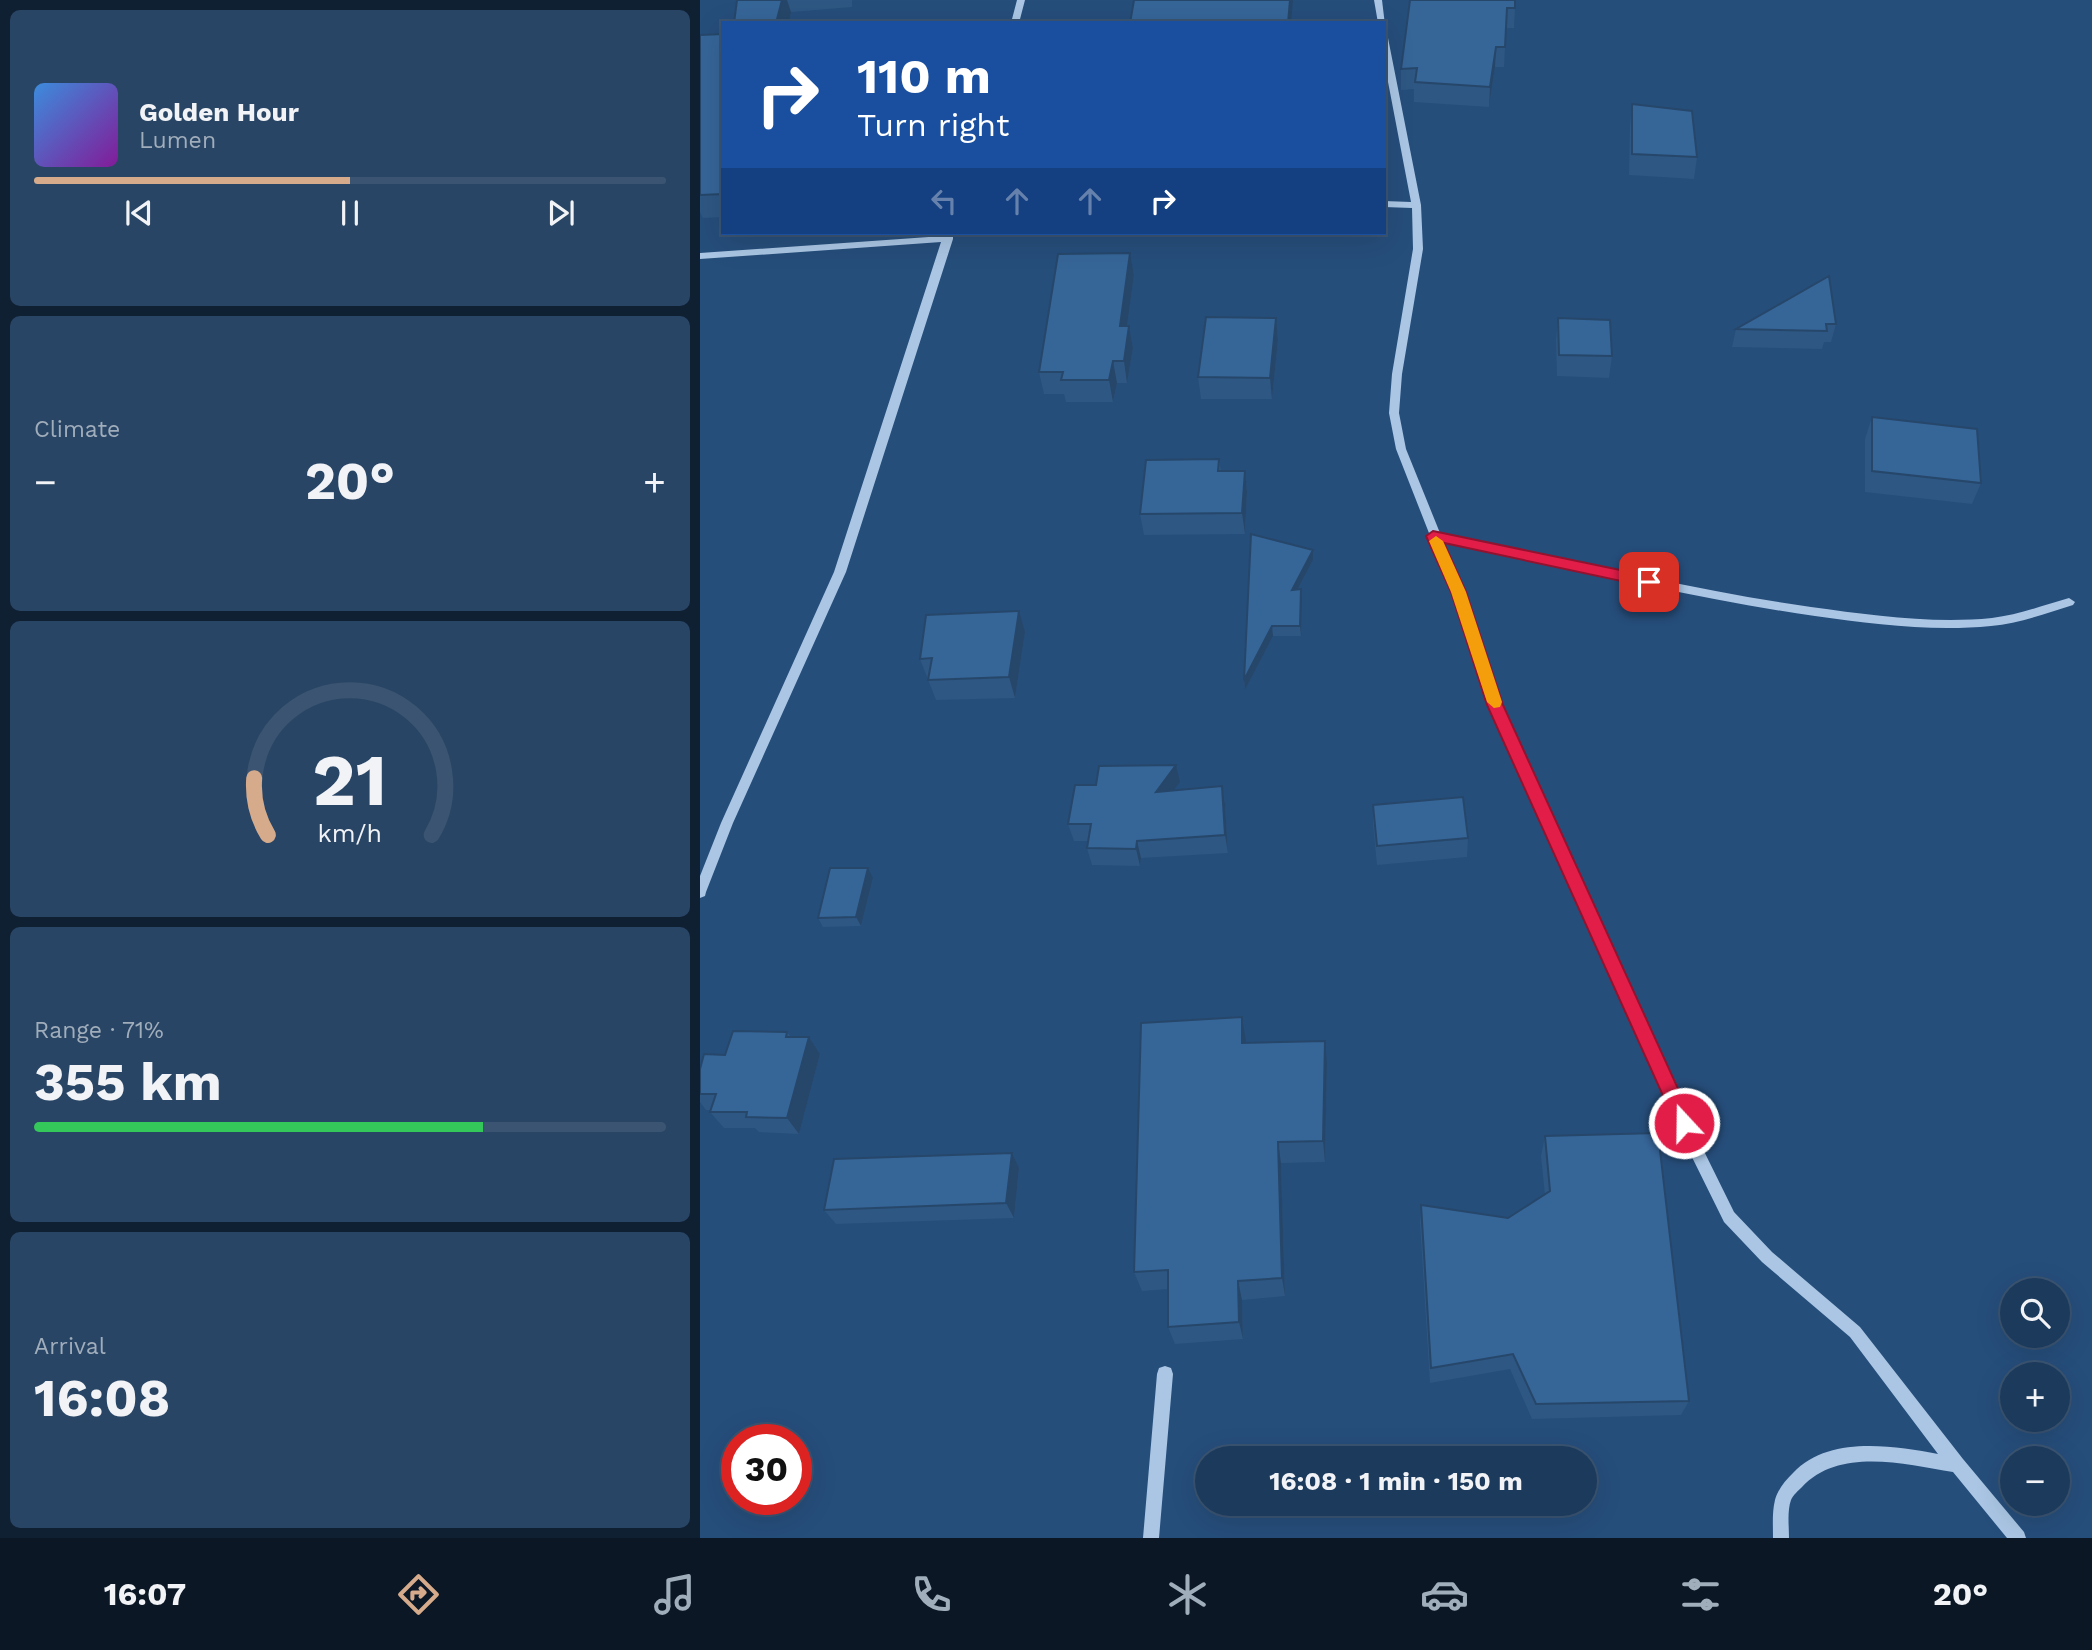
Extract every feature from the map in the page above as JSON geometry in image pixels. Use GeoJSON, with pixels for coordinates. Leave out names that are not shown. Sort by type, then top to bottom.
{"type":"FeatureCollection","features":[{"type":"Feature","properties":{"kind":"street"},"geometry":{"type":"LineString","coordinates":[[1016,21],[1021,0]]}},
{"type":"Feature","properties":{"kind":"street"},"geometry":{"type":"LineString","coordinates":[[1378,0],[1382,21]]}},
{"type":"Feature","properties":{"kind":"street"},"geometry":{"type":"LineString","coordinates":[[1386,48],[1416,205],[1418,249],[1397,374],[1394,413],[1401,449],[1433,536],[1458,592],[1495,705],[1552,836],[1671,1088],[1713,1189],[1729,1217],[1767,1257],[1855,1332],[1956,1465],[2018,1538]]}},
{"type":"Feature","properties":{"kind":"street"},"geometry":{"type":"LineString","coordinates":[[1386,204],[1416,205]]}},
{"type":"Feature","properties":{"kind":"street"},"geometry":{"type":"LineString","coordinates":[[700,256],[948,236],[840,572],[727,823],[700,892]]}},
{"type":"Feature","properties":{"kind":"street"},"geometry":{"type":"LineString","coordinates":[[1433,536],[1703,593],[1785,608],[1888,621],[1994,622],[2069,602]]}},
{"type":"Feature","properties":{"kind":"street"},"geometry":{"type":"LineString","coordinates":[[1151,1538],[1165,1374]]}},
{"type":"Feature","properties":{"kind":"street"},"geometry":{"type":"LineString","coordinates":[[1781,1538],[1781,1514],[1787,1491],[1814,1465],[1861,1454],[1956,1465]]}},
{"type":"Feature","properties":{"kind":"building"},"geometry":{"type":"Polygon","coordinates":[[[737,0],[782,0],[777,21],[734,21],[737,0]]]}},
{"type":"Feature","properties":{"kind":"building"},"geometry":{"type":"Polygon","coordinates":[[[1134,0],[1290,0],[1288,21],[1130,21],[1134,0]]]}},
{"type":"Feature","properties":{"kind":"building"},"geometry":{"type":"Polygon","coordinates":[[[1410,0],[1515,0],[1515,8],[1507,8],[1505,47],[1496,47],[1490,87],[1415,82],[1417,68],[1401,69],[1410,0]]]}},
{"type":"Feature","properties":{"kind":"building"},"geometry":{"type":"Polygon","coordinates":[[[721,34],[721,194],[700,195],[700,35],[721,34]]]}},
{"type":"Feature","properties":{"kind":"building"},"geometry":{"type":"Polygon","coordinates":[[[1632,104],[1692,111],[1697,157],[1632,154],[1632,104]]]}},
{"type":"Feature","properties":{"kind":"building"},"geometry":{"type":"Polygon","coordinates":[[[1130,253],[1120,326],[1129,326],[1124,361],[1113,361],[1109,380],[1061,380],[1063,372],[1039,372],[1058,254],[1130,253]]]}},
{"type":"Feature","properties":{"kind":"building"},"geometry":{"type":"Polygon","coordinates":[[[1829,276],[1836,324],[1826,324],[1827,331],[1736,329],[1829,276]]]}},
{"type":"Feature","properties":{"kind":"building"},"geometry":{"type":"Polygon","coordinates":[[[1206,317],[1276,318],[1270,378],[1198,377],[1206,317]]]}},
{"type":"Feature","properties":{"kind":"building"},"geometry":{"type":"Polygon","coordinates":[[[1558,318],[1610,320],[1612,356],[1559,355],[1558,318]]]}},
{"type":"Feature","properties":{"kind":"building"},"geometry":{"type":"Polygon","coordinates":[[[1872,417],[1977,429],[1981,483],[1872,471],[1872,417]]]}},
{"type":"Feature","properties":{"kind":"building"},"geometry":{"type":"Polygon","coordinates":[[[1219,459],[1218,471],[1245,471],[1242,513],[1140,514],[1146,460],[1219,459]]]}},
{"type":"Feature","properties":{"kind":"building"},"geometry":{"type":"Polygon","coordinates":[[[1251,534],[1313,550],[1292,590],[1301,589],[1300,626],[1272,626],[1244,680],[1251,534]]]}},
{"type":"Feature","properties":{"kind":"building"},"geometry":{"type":"Polygon","coordinates":[[[1019,611],[1009,677],[928,680],[932,658],[920,659],[926,615],[1019,611]]]}},
{"type":"Feature","properties":{"kind":"building"},"geometry":{"type":"Polygon","coordinates":[[[1176,765],[1156,792],[1222,786],[1225,835],[1137,841],[1136,849],[1087,848],[1091,824],[1068,824],[1075,785],[1096,785],[1099,766],[1176,765]]]}},
{"type":"Feature","properties":{"kind":"building"},"geometry":{"type":"Polygon","coordinates":[[[1463,797],[1468,838],[1377,846],[1373,805],[1463,797]]]}},
{"type":"Feature","properties":{"kind":"building"},"geometry":{"type":"Polygon","coordinates":[[[830,868],[868,868],[856,917],[818,918],[830,868]]]}},
{"type":"Feature","properties":{"kind":"building"},"geometry":{"type":"Polygon","coordinates":[[[1242,1017],[1242,1043],[1325,1041],[1323,1141],[1278,1142],[1282,1278],[1238,1281],[1239,1322],[1168,1327],[1168,1270],[1134,1272],[1141,1023],[1242,1017]]]}},
{"type":"Feature","properties":{"kind":"building"},"geometry":{"type":"Polygon","coordinates":[[[733,1031],[787,1032],[786,1037],[809,1037],[787,1118],[746,1117],[747,1112],[710,1112],[716,1094],[700,1094],[700,1069],[704,1054],[725,1055],[733,1031]]]}},
{"type":"Feature","properties":{"kind":"building"},"geometry":{"type":"Polygon","coordinates":[[[1658,1133],[1689,1401],[1536,1404],[1513,1354],[1431,1368],[1421,1205],[1508,1218],[1550,1191],[1545,1136],[1658,1133]]]}},
{"type":"Feature","properties":{"kind":"building"},"geometry":{"type":"Polygon","coordinates":[[[1012,1153],[1006,1203],[824,1210],[834,1159],[1012,1153]]]}},
{"type":"Feature","properties":{"kind":"slow traffic"},"geometry":{"type":"LineString","coordinates":[[1436,541],[1458,592],[1494,702]]}},
{"type":"Feature","properties":{"kind":"route"},"geometry":{"type":"LineString","coordinates":[[1649,582],[1570,562],[1433,536],[1458,592],[1495,705],[1552,836],[1671,1088],[1684,1123]]}}]}
